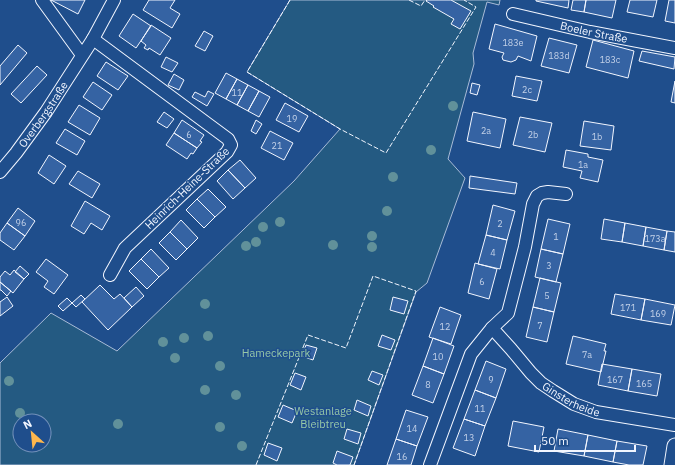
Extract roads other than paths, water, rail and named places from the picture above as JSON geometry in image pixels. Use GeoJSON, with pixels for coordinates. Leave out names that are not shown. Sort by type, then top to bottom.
{"type":"FeatureCollection","features":[{"type":"Feature","properties":{"kind":"street"},"geometry":{"type":"LineString","coordinates":[[42,0],[82,55]]}},
{"type":"Feature","properties":{"kind":"street","name":"Overbergstraße"},"geometry":{"type":"LineString","coordinates":[[0,172],[46,112],[93,39],[114,0]]}},
{"type":"Feature","properties":{"kind":"street","name":"Boeler Straße"},"geometry":{"type":"LineString","coordinates":[[513,14],[640,42],[675,48]]}},
{"type":"Feature","properties":{"kind":"street","name":"Heinrich-Heine-Straße"},"geometry":{"type":"LineString","coordinates":[[93,39],[228,139],[231,145],[227,152],[125,248],[110,275]]}},
{"type":"Feature","properties":{"kind":"street"},"geometry":{"type":"LineString","coordinates":[[430,465],[471,354],[492,328],[508,313],[525,247],[533,204],[537,196],[542,192],[566,194]]}},
{"type":"Feature","properties":{"kind":"street","name":"Ginsterheide"},"geometry":{"type":"LineString","coordinates":[[492,328],[541,383],[574,404],[596,412],[675,425]]}},
{"type":"Feature","properties":{"kind":"street"},"geometry":{"type":"LineString","coordinates":[[672,465],[675,446]]}},
{"type":"Feature","properties":{"kind":"park label","name":"Hameckepark"},"geometry":{"type":"Point","coordinates":[276,353]}},
{"type":"Feature","properties":{"kind":"park label","name":"Westanlage Bleibtreu"},"geometry":{"type":"Point","coordinates":[323,417]}}]}
